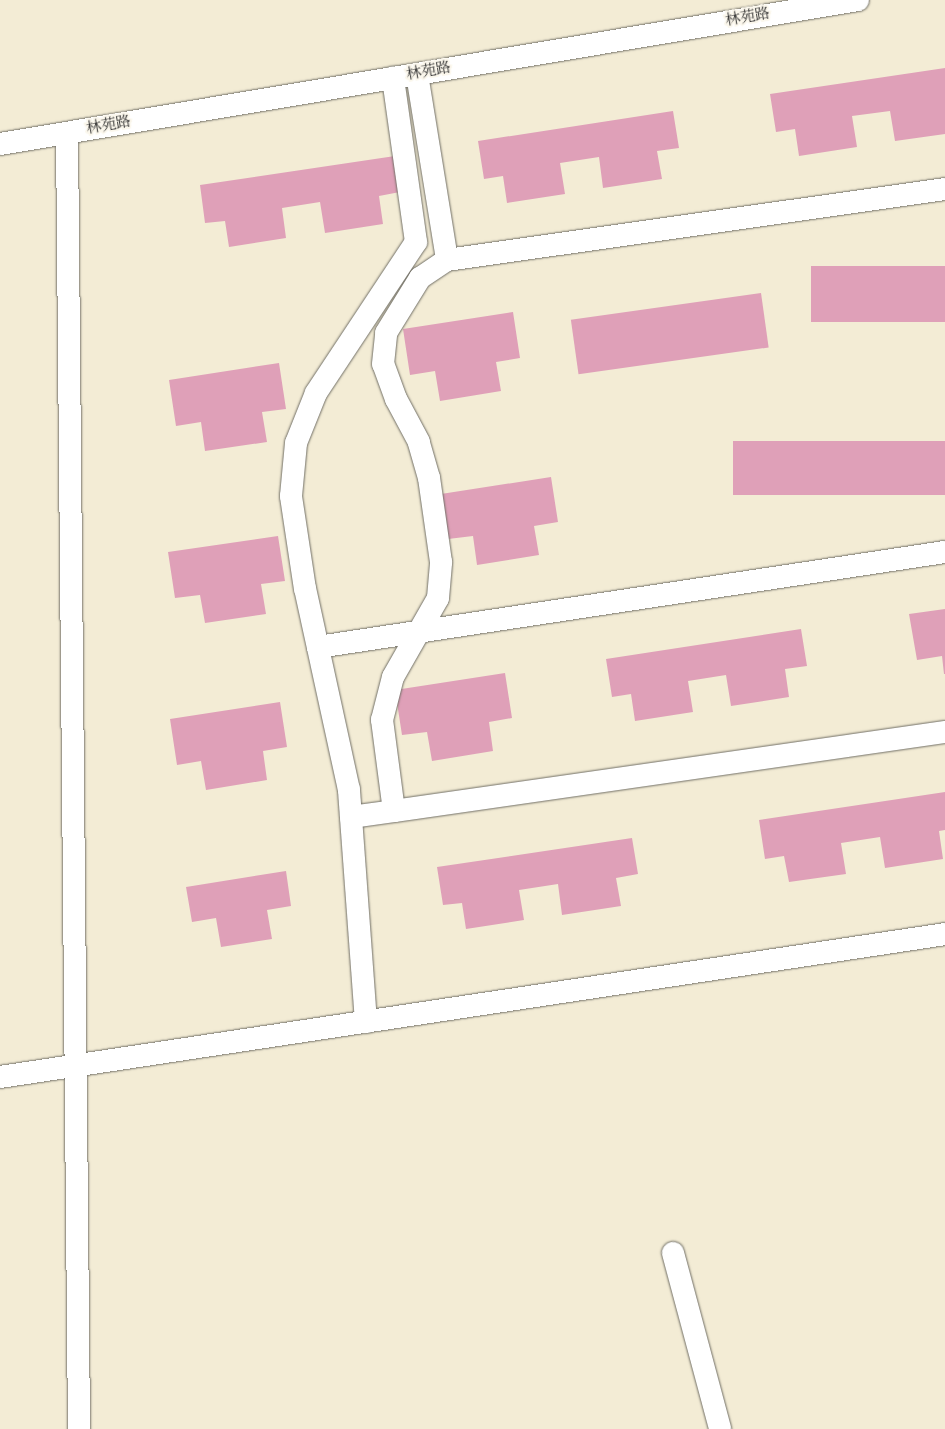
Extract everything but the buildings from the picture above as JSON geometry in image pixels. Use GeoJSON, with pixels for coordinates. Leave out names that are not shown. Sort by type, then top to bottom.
{"type":"FeatureCollection","features":[{"type":"Feature","properties":{"kind":"street","name":"林苑路"},"geometry":{"type":"LineString","coordinates":[[0,144],[858,0]]}},
{"type":"Feature","properties":{"kind":"street"},"geometry":{"type":"LineString","coordinates":[[417,74],[447,260]]}},
{"type":"Feature","properties":{"kind":"street"},"geometry":{"type":"LineString","coordinates":[[366,1022],[349,790],[305,590],[291,496],[296,443],[316,394],[416,242],[393,78]]}},
{"type":"Feature","properties":{"kind":"street"},"geometry":{"type":"LineString","coordinates":[[67,133],[79,1429]]}},
{"type":"Feature","properties":{"kind":"street"},"geometry":{"type":"LineString","coordinates":[[394,811],[382,720],[394,677],[438,598],[441,562],[429,478],[419,442],[396,399],[383,364],[386,332],[420,278],[447,260],[945,189]]}},
{"type":"Feature","properties":{"kind":"street"},"geometry":{"type":"LineString","coordinates":[[318,647],[945,552]]}},
{"type":"Feature","properties":{"kind":"street"},"geometry":{"type":"LineString","coordinates":[[351,817],[945,732]]}},
{"type":"Feature","properties":{"kind":"street"},"geometry":{"type":"LineString","coordinates":[[0,1077],[945,934]]}},
{"type":"Feature","properties":{"kind":"street"},"geometry":{"type":"LineString","coordinates":[[673,1252],[720,1429]]}}]}
